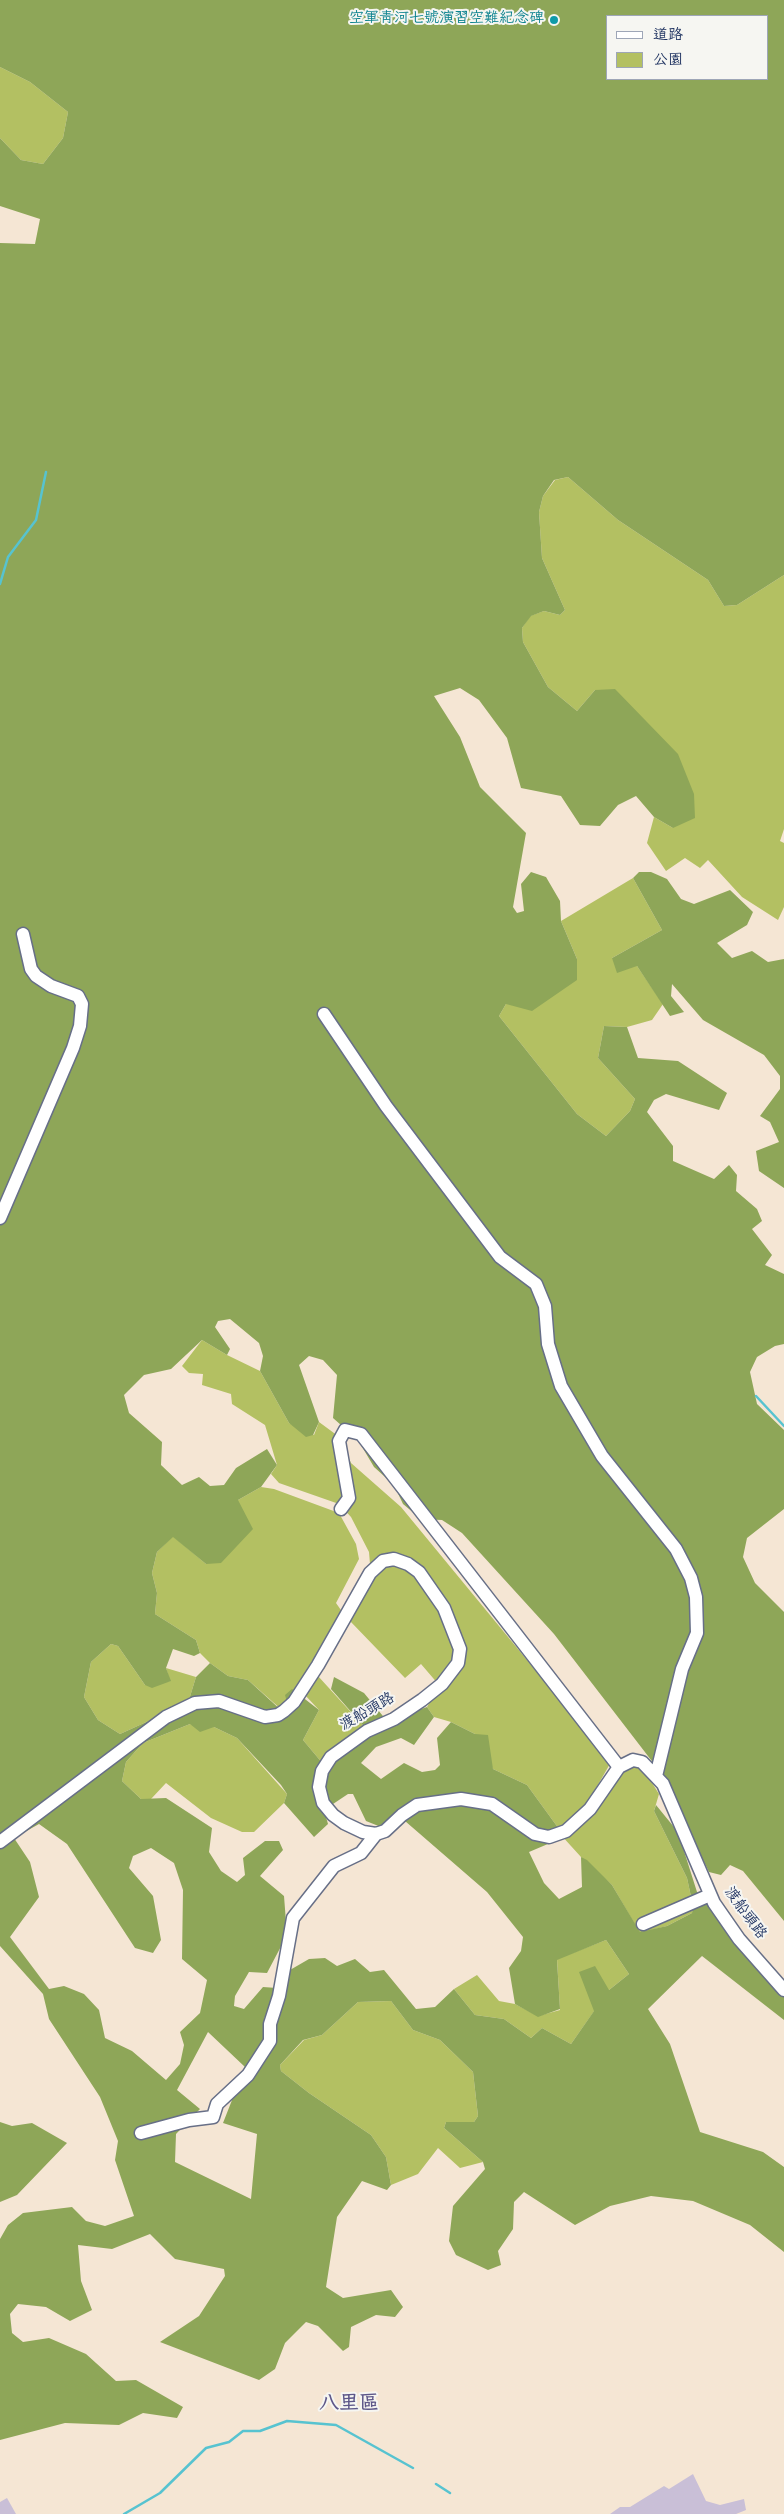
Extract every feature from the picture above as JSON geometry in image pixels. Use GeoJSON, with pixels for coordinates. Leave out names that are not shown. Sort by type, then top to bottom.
{"type":"FeatureCollection","features":[{"type":"Feature","properties":{"kind":"street"},"geometry":{"type":"LineString","coordinates":[[0,1218],[73,1048],[80,1026],[82,1004],[78,996],[51,986],[36,976],[31,969],[23,934]]}},
{"type":"Feature","properties":{"kind":"street"},"geometry":{"type":"LineString","coordinates":[[324,1014],[386,1106],[500,1257],[536,1284],[545,1306],[548,1344],[561,1386],[602,1456],[676,1549],[691,1578],[696,1598],[697,1633],[682,1668],[656,1776]]}},
{"type":"Feature","properties":{"kind":"street"},"geometry":{"type":"LineString","coordinates":[[141,2133],[188,2120],[213,2118],[217,2104],[248,2075],[270,2041],[270,2024],[279,1996],[293,1918],[334,1866],[361,1854],[376,1834],[385,1831],[402,1815],[417,1805],[461,1799],[492,1804],[535,1834],[549,1837],[559,1834],[566,1831],[590,1809],[619,1767],[361,1434],[345,1430],[340,1441],[349,1498],[341,1509]]}},
{"type":"Feature","properties":{"kind":"street","name":"渡船頭路"},"geometry":{"type":"LineString","coordinates":[[0,1842],[166,1717],[195,1703],[219,1701],[266,1717],[278,1715],[284,1711],[294,1702],[318,1665],[370,1573],[383,1561],[394,1560],[408,1564],[419,1572],[444,1608],[460,1649],[458,1663],[442,1684],[394,1719],[367,1731],[343,1747],[331,1757],[322,1771],[320,1786],[323,1803],[344,1824],[363,1832],[376,1834]]}},
{"type":"Feature","properties":{"kind":"street","name":"渡船頭路"},"geometry":{"type":"LineString","coordinates":[[619,1767],[633,1760],[642,1762],[663,1784],[710,1895],[739,1939],[784,1990]]}},
{"type":"Feature","properties":{"kind":"street"},"geometry":{"type":"LineString","coordinates":[[643,1924],[710,1895]]}},
{"type":"Feature","properties":{"kind":"shaded area"},"geometry":{"type":"Polygon","coordinates":[[[693,2474],[706,2501],[720,2505],[744,2499],[746,2510],[736,2514],[610,2514],[620,2507],[630,2507],[664,2486],[669,2489],[693,2474]]]}},
{"type":"Feature","properties":{"kind":"shaded area"},"geometry":{"type":"Polygon","coordinates":[[[7,2498],[16,2514],[0,2514],[0,2502],[7,2498]]]}},
{"type":"Feature","properties":{"kind":"green space"},"geometry":{"type":"Polygon","coordinates":[[[0,0],[784,0],[784,575],[737,605],[724,606],[708,580],[618,520],[568,477],[554,480],[543,496],[539,512],[542,558],[565,610],[560,615],[544,611],[531,616],[522,628],[523,642],[548,687],[577,711],[595,690],[615,689],[678,754],[694,794],[695,818],[673,828],[654,817],[636,796],[618,805],[600,826],[580,825],[561,796],[521,788],[507,738],[479,700],[460,688],[434,696],[460,737],[480,787],[526,833],[513,907],[517,913],[524,911],[521,884],[531,872],[546,877],[560,901],[561,921],[577,959],[577,980],[532,1011],[506,1004],[499,1016],[577,1114],[606,1136],[630,1111],[635,1099],[598,1058],[604,1026],[627,1027],[638,1058],[678,1061],[727,1093],[719,1110],[666,1094],[654,1100],[647,1112],[673,1146],[673,1161],[714,1179],[729,1165],[737,1175],[736,1191],[757,1209],[762,1221],[752,1229],[772,1255],[765,1265],[784,1274],[784,1344],[775,1346],[757,1357],[750,1372],[757,1404],[784,1430],[784,1509],[747,1538],[743,1557],[755,1583],[784,1612],[784,1921],[743,1871],[730,1865],[721,1875],[709,1872],[658,1769],[554,1634],[462,1533],[442,1520],[421,1519],[403,1504],[394,1485],[374,1467],[358,1440],[333,1418],[337,1375],[323,1360],[309,1356],[299,1365],[319,1422],[313,1435],[306,1437],[289,1423],[260,1371],[263,1356],[259,1343],[230,1319],[218,1321],[215,1327],[230,1349],[227,1355],[202,1340],[171,1369],[144,1375],[124,1395],[129,1413],[162,1442],[161,1465],[182,1485],[199,1477],[210,1486],[224,1485],[236,1468],[267,1449],[277,1465],[261,1487],[238,1500],[253,1529],[221,1563],[206,1564],[173,1537],[157,1552],[152,1573],[157,1593],[155,1614],[196,1640],[200,1653],[194,1656],[173,1649],[166,1668],[171,1681],[152,1688],[145,1685],[118,1646],[111,1644],[91,1662],[84,1697],[98,1720],[120,1734],[188,1703],[196,1677],[210,1663],[228,1676],[248,1680],[282,1711],[288,1706],[285,1695],[292,1689],[319,1710],[303,1740],[324,1765],[343,1757],[368,1731],[331,1689],[334,1677],[364,1693],[387,1721],[427,1707],[434,1717],[414,1745],[401,1738],[376,1747],[361,1763],[381,1779],[404,1763],[422,1772],[435,1770],[440,1765],[437,1738],[451,1722],[475,1734],[488,1735],[493,1769],[527,1785],[559,1829],[555,1841],[529,1852],[544,1883],[559,1899],[582,1887],[581,1857],[587,1860],[612,1885],[640,1932],[667,1926],[692,1913],[693,1906],[687,1878],[654,1811],[656,1805],[678,1832],[697,1892],[784,1996],[784,2020],[702,1956],[648,2009],[670,2044],[700,2132],[763,2152],[784,2167],[784,2252],[750,2225],[693,2201],[651,2196],[610,2206],[575,2225],[524,2192],[514,2202],[513,2229],[498,2251],[501,2265],[488,2270],[456,2255],[449,2241],[453,2206],[485,2169],[483,2162],[444,2128],[446,2122],[474,2122],[478,2116],[473,2072],[440,2040],[413,2030],[391,2001],[358,2002],[322,2035],[303,2040],[280,2065],[281,2071],[309,2093],[371,2135],[386,2157],[391,2185],[387,2190],[362,2181],[337,2217],[326,2287],[343,2298],[391,2290],[403,2307],[395,2317],[376,2315],[351,2327],[349,2347],[343,2351],[318,2326],[306,2322],[285,2343],[275,2369],[259,2380],[160,2342],[199,2316],[225,2276],[224,2269],[175,2259],[150,2234],[112,2249],[78,2245],[81,2281],[92,2310],[70,2321],[46,2307],[18,2304],[10,2314],[12,2333],[23,2342],[49,2338],[86,2354],[116,2381],[136,2380],[183,2407],[177,2418],[143,2413],[119,2425],[65,2423],[0,2440],[0,2239],[8,2225],[23,2213],[72,2207],[86,2221],[105,2226],[134,2216],[115,2160],[118,2141],[100,2097],[49,2019],[43,1994],[0,1946],[0,243],[35,244],[40,219],[0,206],[0,138],[21,160],[43,164],[63,138],[68,112],[30,82],[0,67],[0,0]],[[190,1724],[143,1743],[126,1762],[122,1781],[141,1799],[166,1798],[212,1828],[209,1852],[221,1871],[237,1882],[245,1875],[243,1858],[265,1841],[279,1841],[283,1850],[260,1876],[284,1896],[287,1935],[267,1973],[249,1972],[235,1996],[234,2006],[244,2009],[263,1987],[277,1988],[264,2019],[264,2034],[271,2035],[290,1970],[309,1959],[325,1958],[337,1966],[355,1959],[370,1972],[384,1970],[416,2009],[435,2007],[454,1989],[475,2015],[504,2019],[531,2038],[542,2028],[571,2044],[594,2011],[579,1972],[595,1966],[609,1990],[629,1974],[606,1940],[557,1960],[560,2009],[538,2017],[515,2004],[509,1968],[521,1951],[523,1937],[487,1892],[405,1821],[381,1827],[366,1821],[353,1794],[348,1794],[324,1810],[328,1824],[314,1837],[284,1803],[287,1794],[281,1785],[237,1738],[214,1727],[200,1732],[190,1724]],[[39,1824],[14,1838],[30,1862],[39,1897],[10,1937],[49,1989],[64,1986],[84,1994],[99,2010],[105,2038],[132,2051],[166,2080],[180,2064],[184,2045],[180,2032],[200,2013],[207,1980],[182,1959],[183,1890],[174,1863],[151,1848],[133,1856],[129,1868],[153,1896],[161,1940],[153,1953],[135,1948],[67,1844],[39,1824]],[[208,2032],[177,2090],[200,2109],[176,2134],[175,2162],[251,2199],[257,2134],[223,2123],[245,2067],[208,2032]]]}},
{"type":"Feature","properties":{"kind":"green space"},"geometry":{"type":"Polygon","coordinates":[[[0,67],[30,82],[68,112],[63,138],[43,164],[21,160],[0,138],[0,67]]]}},
{"type":"Feature","properties":{"kind":"green space"},"geometry":{"type":"Polygon","coordinates":[[[568,477],[618,520],[708,580],[724,606],[737,605],[784,575],[784,829],[780,841],[784,843],[784,907],[778,920],[742,897],[708,860],[700,868],[685,858],[666,871],[647,843],[654,817],[673,828],[595,690],[577,711],[548,687],[523,642],[522,628],[530,616],[544,611],[560,615],[565,610],[542,558],[539,512],[543,496],[555,480],[568,477]]]}},
{"type":"Feature","properties":{"kind":"green space"},"geometry":{"type":"Polygon","coordinates":[[[639,872],[651,872],[667,879],[681,899],[694,904],[730,890],[753,912],[747,925],[717,943],[732,958],[752,951],[768,962],[784,959],[784,1188],[759,1171],[756,1151],[779,1142],[770,1122],[760,1116],[780,1089],[780,1076],[764,1055],[703,1020],[672,984],[671,996],[684,1012],[670,1016],[637,966],[617,973],[612,958],[662,930],[633,878],[639,872]]]}},
{"type":"Feature","properties":{"kind":"green space"},"geometry":{"type":"Polygon","coordinates":[[[633,878],[662,930],[612,958],[637,966],[663,1004],[652,1020],[627,1027],[604,1026],[598,1058],[635,1099],[630,1111],[606,1136],[577,1114],[499,1016],[506,1004],[577,959],[561,921],[633,878]]]}},
{"type":"Feature","properties":{"kind":"green space"},"geometry":{"type":"Polygon","coordinates":[[[202,1340],[260,1371],[289,1423],[314,1435],[319,1422],[338,1436],[351,1463],[401,1507],[611,1762],[587,1804],[559,1829],[527,1785],[493,1769],[475,1734],[451,1722],[434,1717],[427,1707],[439,1685],[421,1664],[405,1678],[350,1621],[371,1576],[369,1552],[351,1517],[339,1504],[279,1483],[271,1474],[277,1465],[265,1425],[232,1404],[231,1394],[202,1385],[203,1374],[189,1373],[182,1366],[202,1340]]]}},
{"type":"Feature","properties":{"kind":"green space"},"geometry":{"type":"Polygon","coordinates":[[[261,1487],[274,1489],[339,1513],[356,1544],[359,1559],[336,1603],[343,1613],[288,1706],[283,1711],[248,1680],[228,1676],[210,1663],[200,1653],[196,1640],[155,1614],[157,1593],[152,1573],[157,1552],[173,1536],[206,1564],[238,1500],[261,1487]]]}},
{"type":"Feature","properties":{"kind":"green space"},"geometry":{"type":"Polygon","coordinates":[[[111,1644],[118,1646],[145,1685],[170,1681],[166,1668],[196,1677],[188,1703],[120,1734],[98,1720],[84,1697],[91,1662],[111,1644]]]}},
{"type":"Feature","properties":{"kind":"green space"},"geometry":{"type":"Polygon","coordinates":[[[318,1676],[368,1731],[343,1757],[324,1765],[303,1740],[319,1710],[304,1694],[318,1676]]]}},
{"type":"Feature","properties":{"kind":"green space"},"geometry":{"type":"Polygon","coordinates":[[[190,1724],[214,1727],[237,1738],[287,1794],[284,1803],[254,1832],[242,1832],[211,1818],[166,1783],[151,1799],[141,1799],[122,1781],[126,1762],[143,1743],[190,1724]]]}},
{"type":"Feature","properties":{"kind":"green space"},"geometry":{"type":"Polygon","coordinates":[[[632,1766],[644,1770],[659,1794],[654,1811],[687,1878],[693,1906],[692,1913],[667,1926],[640,1933],[612,1885],[581,1857],[561,1835],[615,1775],[632,1766]]]}},
{"type":"Feature","properties":{"kind":"green space"},"geometry":{"type":"Polygon","coordinates":[[[606,1940],[629,1974],[609,1990],[571,2044],[542,2028],[531,2038],[504,2019],[475,2015],[454,1989],[477,1975],[499,2001],[515,2004],[538,2016],[560,2010],[557,1959],[606,1940]]]}},
{"type":"Feature","properties":{"kind":"green space"},"geometry":{"type":"Polygon","coordinates":[[[391,2001],[413,2030],[440,2040],[473,2072],[478,2116],[474,2122],[446,2122],[444,2128],[483,2162],[460,2168],[438,2148],[418,2174],[391,2185],[386,2157],[371,2135],[309,2093],[281,2071],[280,2065],[304,2040],[322,2035],[358,2002],[391,2001]]]}},
{"type":"Feature","properties":{"kind":"green space"},"geometry":{"type":"Polygon","coordinates":[[[0,2122],[12,2126],[32,2123],[67,2143],[17,2195],[0,2202],[0,2122]]]}},
{"type":"Feature","properties":{"kind":"waterway"},"geometry":{"type":"LineString","coordinates":[[0,584],[8,557],[36,520],[46,472]]}},
{"type":"Feature","properties":{"kind":"waterway"},"geometry":{"type":"LineString","coordinates":[[756,1396],[784,1426]]}},
{"type":"Feature","properties":{"kind":"waterway"},"geometry":{"type":"LineString","coordinates":[[124,2514],[160,2493],[206,2448],[229,2442],[243,2431],[260,2431],[287,2421],[336,2425],[413,2468]]}},
{"type":"Feature","properties":{"kind":"waterway"},"geometry":{"type":"LineString","coordinates":[[436,2484],[450,2493]]}},
{"type":"Feature","properties":{"kind":"place","name":"空軍青河七號演習空難紀念碑"},"geometry":{"type":"Point","coordinates":[554,20]}},
{"type":"Feature","properties":{"kind":"district","name":"八里區"},"geometry":{"type":"Point","coordinates":[349,2406]}}]}
